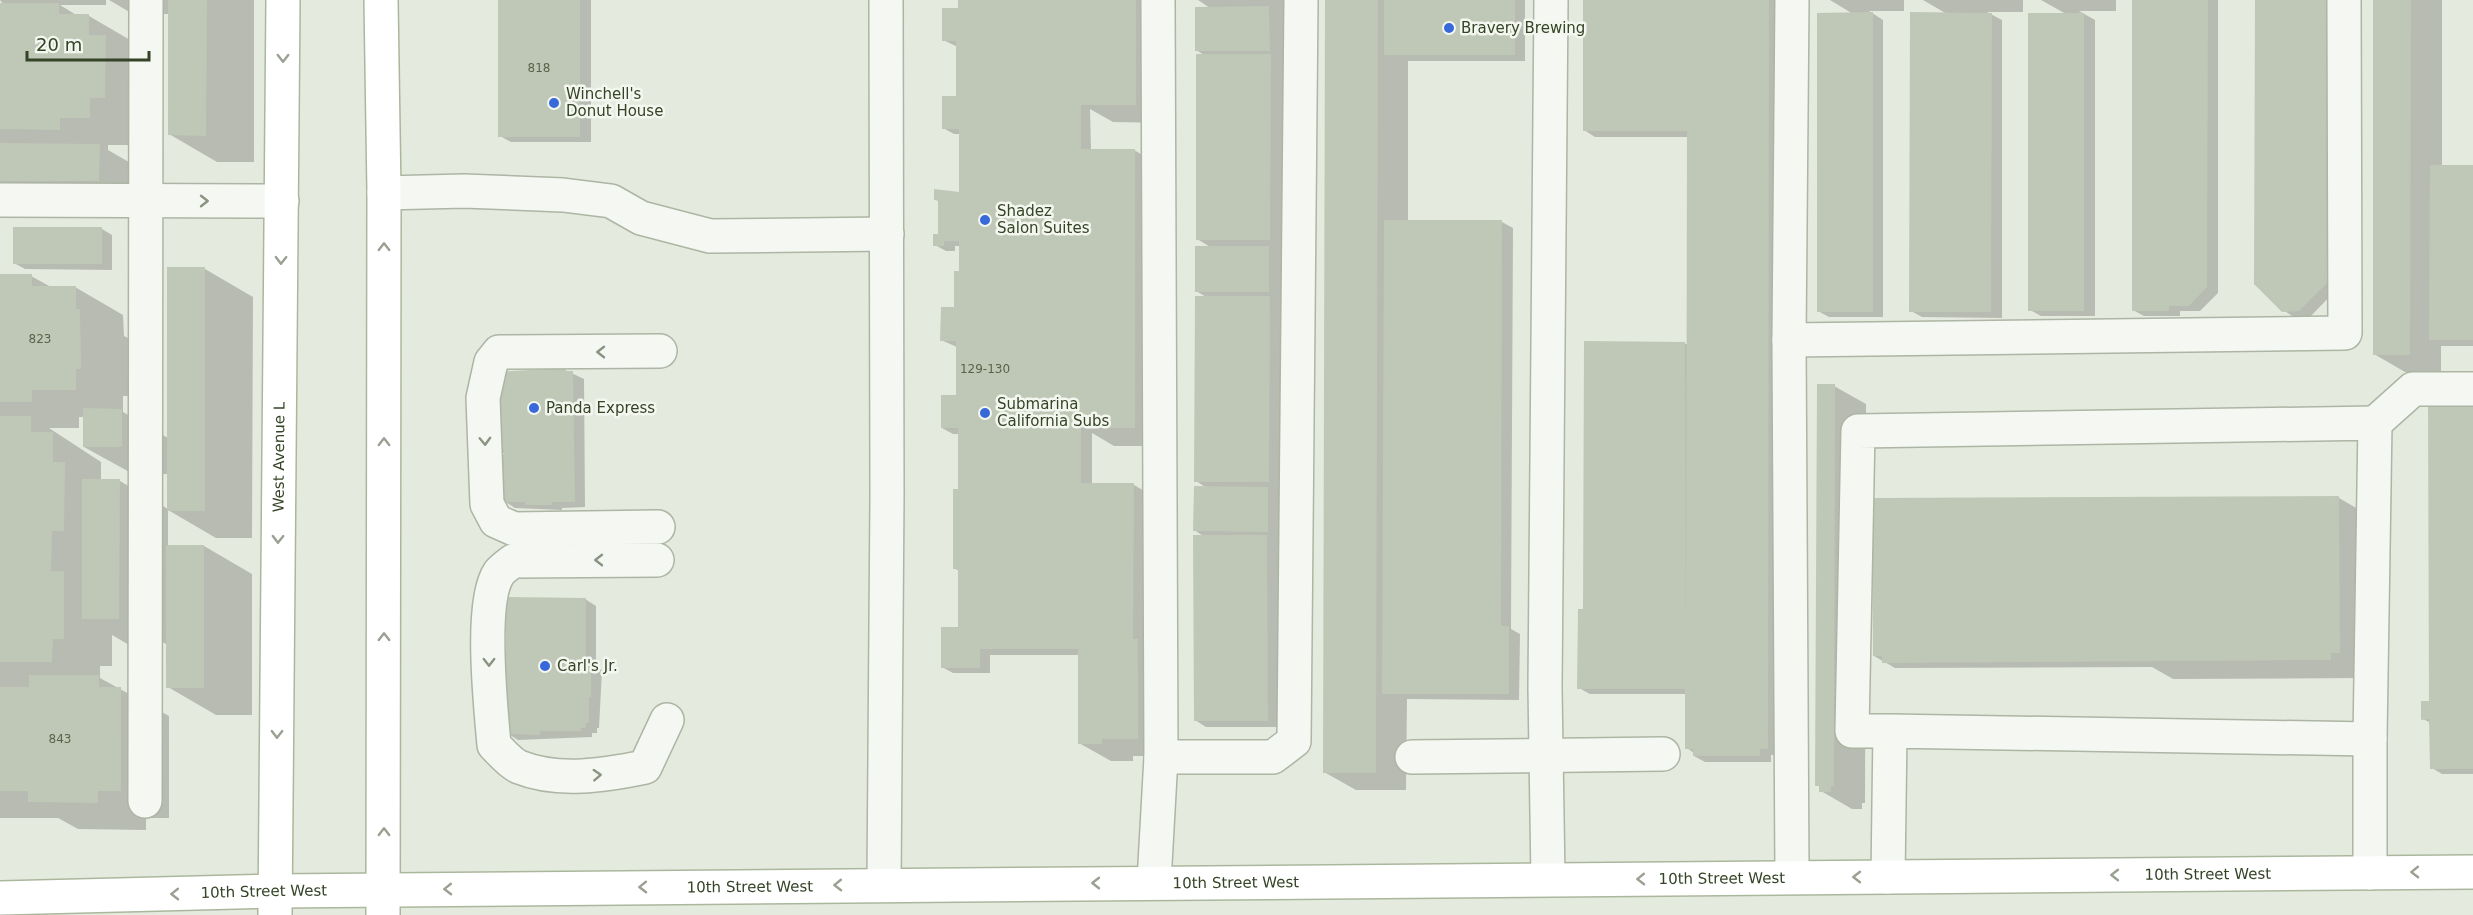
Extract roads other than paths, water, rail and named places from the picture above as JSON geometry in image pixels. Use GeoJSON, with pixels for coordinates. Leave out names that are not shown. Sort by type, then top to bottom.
{"type":"FeatureCollection","features":[{"type":"Feature","properties":{"kind":"main road","name":"West Avenue L"},"geometry":{"type":"LineString","coordinates":[[275,903],[283,0]]}},
{"type":"Feature","properties":{"kind":"main road"},"geometry":{"type":"LineString","coordinates":[[381,0],[384,193],[384,903]]}},
{"type":"Feature","properties":{"kind":"main road","name":"10th Street West"},"geometry":{"type":"LineString","coordinates":[[0,898],[384,903],[885,884],[2473,872]]}},
{"type":"Feature","properties":{"kind":"lane"},"geometry":{"type":"LineString","coordinates":[[144,801],[146,0]]}},
{"type":"Feature","properties":{"kind":"lane"},"geometry":{"type":"LineString","coordinates":[[885,884],[886,0]]}},
{"type":"Feature","properties":{"kind":"lane"},"geometry":{"type":"LineString","coordinates":[[1154,882],[1161,757],[1158,0]]}},
{"type":"Feature","properties":{"kind":"lane"},"geometry":{"type":"LineString","coordinates":[[1161,757],[1273,757],[1294,741],[1301,0]]}},
{"type":"Feature","properties":{"kind":"lane"},"geometry":{"type":"LineString","coordinates":[[1548,879],[1545,755],[1551,0]]}},
{"type":"Feature","properties":{"kind":"lane"},"geometry":{"type":"LineString","coordinates":[[1791,877],[1792,0]]}},
{"type":"Feature","properties":{"kind":"lane"},"geometry":{"type":"LineString","coordinates":[[1790,339],[2345,333],[2344,0]]}},
{"type":"Feature","properties":{"kind":"lane"},"geometry":{"type":"LineString","coordinates":[[384,193],[464,191],[562,195],[610,201],[641,218],[710,236],[886,234]]}},
{"type":"Feature","properties":{"kind":"lane"},"geometry":{"type":"LineString","coordinates":[[0,200],[282,201]]}},
{"type":"Feature","properties":{"kind":"lane"},"geometry":{"type":"LineString","coordinates":[[658,527],[514,529],[496,521],[488,504],[483,398],[491,362],[499,352],[660,351]]}},
{"type":"Feature","properties":{"kind":"lane"},"geometry":{"type":"LineString","coordinates":[[2370,739],[1852,731],[1858,431],[2375,423],[2413,389],[2473,389]]}},
{"type":"Feature","properties":{"kind":"lane"},"geometry":{"type":"LineString","coordinates":[[2370,873],[2375,423]]}},
{"type":"Feature","properties":{"kind":"lane"},"geometry":{"type":"LineString","coordinates":[[657,560],[513,561],[499,573],[490,598],[488,668],[494,745],[517,766],[554,775],[600,776],[645,766],[667,720]]}},
{"type":"Feature","properties":{"kind":"lane"},"geometry":{"type":"LineString","coordinates":[[1888,877],[1890,731]]}},
{"type":"Feature","properties":{"kind":"lane"},"geometry":{"type":"LineString","coordinates":[[1412,757],[1663,754]]}},
{"type":"Feature","properties":{"kind":"place","name":"Bravery Brewing"},"geometry":{"type":"Point","coordinates":[1449,28]}},
{"type":"Feature","properties":{"kind":"place","name":"Winchell's Donut House"},"geometry":{"type":"Point","coordinates":[554,103]}},
{"type":"Feature","properties":{"kind":"place","name":"Shadez Salon Suites"},"geometry":{"type":"Point","coordinates":[985,220]}},
{"type":"Feature","properties":{"kind":"place","name":"Panda Express"},"geometry":{"type":"Point","coordinates":[534,408]}},
{"type":"Feature","properties":{"kind":"place","name":"Submarina California Subs"},"geometry":{"type":"Point","coordinates":[985,413]}},
{"type":"Feature","properties":{"kind":"place","name":"Carl's Jr."},"geometry":{"type":"Point","coordinates":[545,666]}}]}
